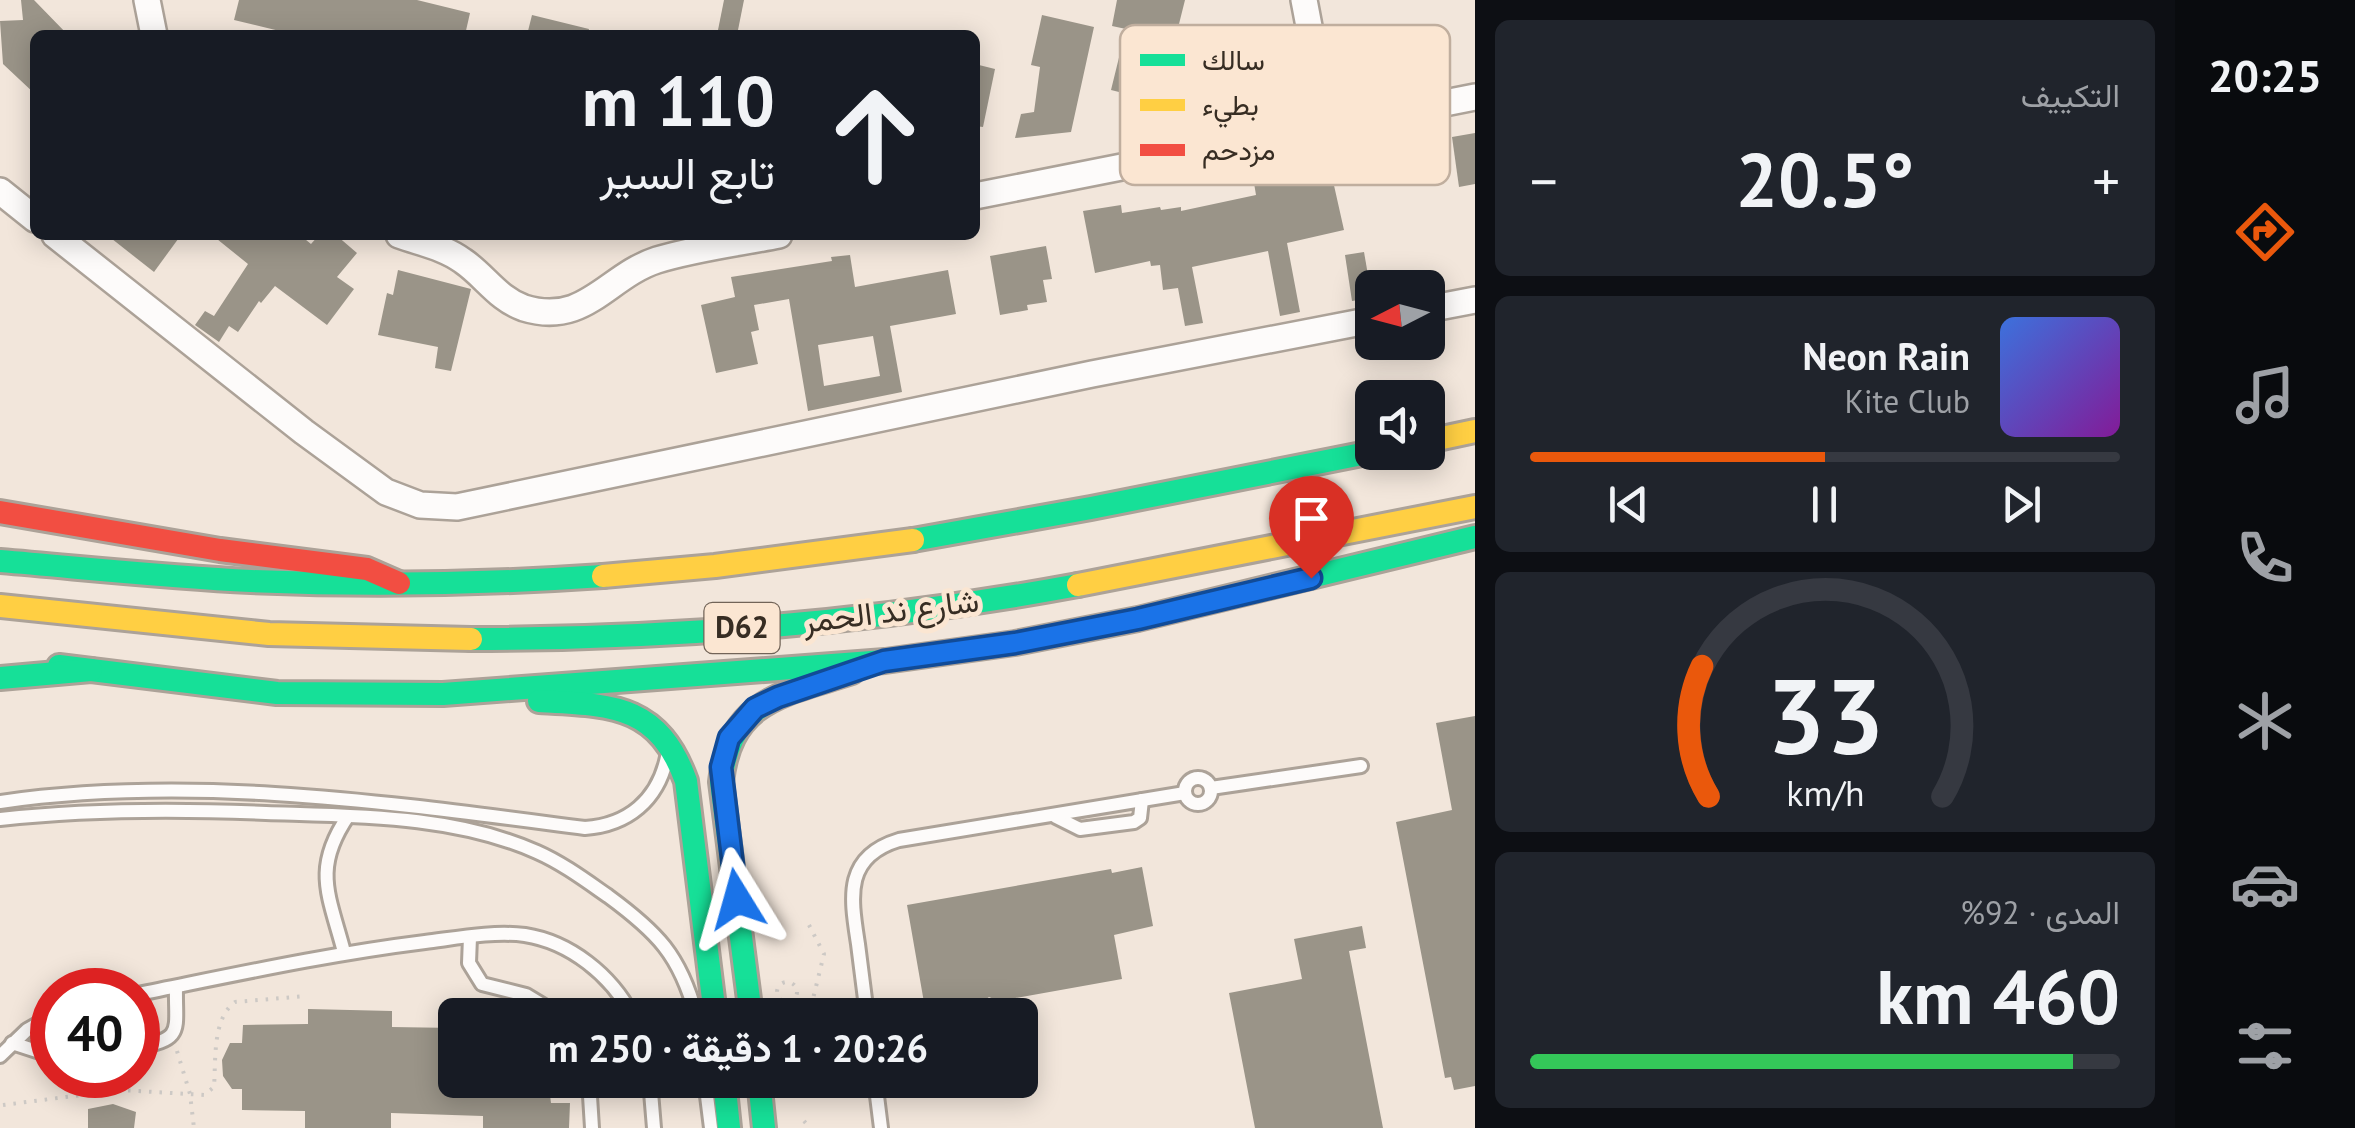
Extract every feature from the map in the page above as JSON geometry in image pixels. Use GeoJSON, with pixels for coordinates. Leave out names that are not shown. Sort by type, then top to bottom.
{"type":"FeatureCollection","features":[{"type":"Feature","properties":{"kind":"main road"},"geometry":{"type":"LineString","coordinates":[[1445,437],[1475,431]]}},
{"type":"Feature","properties":{"kind":"main road","name":"شارع ند الحمر"},"geometry":{"type":"LineString","coordinates":[[0,560],[194,578],[400,583],[615,575],[838,552],[1045,520],[1355,456]]}},
{"type":"Feature","properties":{"kind":"main road","name":"شارع ند الحمر"},"geometry":{"type":"LineString","coordinates":[[0,606],[263,634],[358,638],[540,638],[728,628],[814,622],[961,603],[1475,507]]}},
{"type":"Feature","properties":{"kind":"main road"},"geometry":{"type":"LineString","coordinates":[[0,512],[220,550],[367,569],[400,583]]}},
{"type":"Feature","properties":{"kind":"main road"},"geometry":{"type":"LineString","coordinates":[[443,694],[884,661],[1015,643],[1138,619],[1435,546],[1468,547]]}},
{"type":"Feature","properties":{"kind":"main road"},"geometry":{"type":"LineString","coordinates":[[0,658],[277,693],[443,694],[617,706],[651,724],[667,739],[682,766],[713,998]]}},
{"type":"Feature","properties":{"kind":"main road"},"geometry":{"type":"LineString","coordinates":[[749,998],[721,782],[729,738],[746,716],[766,702],[884,661]]}},
{"type":"Feature","properties":{"kind":"main road"},"geometry":{"type":"LineString","coordinates":[[0,678],[91,670]]}},
{"type":"Feature","properties":{"kind":"main road"},"geometry":{"type":"LineString","coordinates":[[707,956],[732,960],[747,977]]}},
{"type":"Feature","properties":{"kind":"main road"},"geometry":{"type":"LineString","coordinates":[[726,1098],[728,1128]]}},
{"type":"Feature","properties":{"kind":"main road"},"geometry":{"type":"LineString","coordinates":[[760,1098],[764,1128]]}},
{"type":"Feature","properties":{"kind":"street"},"geometry":{"type":"LineString","coordinates":[[147,0],[153,30]]}},
{"type":"Feature","properties":{"kind":"street"},"geometry":{"type":"LineString","coordinates":[[1304,0],[1309,25]]}},
{"type":"Feature","properties":{"kind":"street"},"geometry":{"type":"LineString","coordinates":[[1450,102],[1475,97]]}},
{"type":"Feature","properties":{"kind":"street"},"geometry":{"type":"LineString","coordinates":[[980,195],[1120,167]]}},
{"type":"Feature","properties":{"kind":"street"},"geometry":{"type":"LineString","coordinates":[[0,191],[30,215]]}},
{"type":"Feature","properties":{"kind":"street"},"geometry":{"type":"LineString","coordinates":[[61,240],[386,492],[420,504],[456,508],[1073,378],[1355,323]]}},
{"type":"Feature","properties":{"kind":"street"},"geometry":{"type":"LineString","coordinates":[[413,240],[450,253],[510,302],[558,312],[590,302],[628,273],[658,260],[755,240]]}},
{"type":"Feature","properties":{"kind":"street"},"geometry":{"type":"LineString","coordinates":[[1445,306],[1475,300]]}},
{"type":"Feature","properties":{"kind":"lane"},"geometry":{"type":"LineString","coordinates":[[0,802],[133,791],[334,797],[600,827],[628,817],[651,797],[664,770],[667,739]]}},
{"type":"Feature","properties":{"kind":"lane"},"geometry":{"type":"LineString","coordinates":[[865,998],[852,902],[855,878],[868,857],[899,840],[1185,794],[1189,780],[1196,777],[1212,788],[1361,766]]}},
{"type":"Feature","properties":{"kind":"lane"},"geometry":{"type":"LineString","coordinates":[[1056,817],[1080,830],[1134,822],[1140,818],[1142,800]]}},
{"type":"Feature","properties":{"kind":"lane"},"geometry":{"type":"LineString","coordinates":[[0,819],[147,808],[348,816],[482,833],[538,852],[562,865],[633,915],[660,938],[685,980],[691,998]]}},
{"type":"Feature","properties":{"kind":"lane"},"geometry":{"type":"LineString","coordinates":[[344,952],[325,864],[330,843],[348,816]]}},
{"type":"Feature","properties":{"kind":"lane"},"geometry":{"type":"LineString","coordinates":[[160,990],[344,952],[470,937],[526,936],[572,952],[610,982],[621,998]]}},
{"type":"Feature","properties":{"kind":"lane"},"geometry":{"type":"LineString","coordinates":[[470,937],[469,963],[482,984],[532,998]]}},
{"type":"Feature","properties":{"kind":"lane"},"geometry":{"type":"LineString","coordinates":[[160,1044],[172,1038],[175,1029],[176,987]]}},
{"type":"Feature","properties":{"kind":"lane"},"geometry":{"type":"LineString","coordinates":[[0,1056],[30,1031]]}},
{"type":"Feature","properties":{"kind":"lane"},"geometry":{"type":"LineString","coordinates":[[12,1043],[30,1049]]}},
{"type":"Feature","properties":{"kind":"lane"},"geometry":{"type":"LineString","coordinates":[[590,1098],[592,1128]]}},
{"type":"Feature","properties":{"kind":"lane"},"geometry":{"type":"LineString","coordinates":[[652,1098],[654,1128]]}},
{"type":"Feature","properties":{"kind":"lane"},"geometry":{"type":"LineString","coordinates":[[707,1098],[711,1128]]}},
{"type":"Feature","properties":{"kind":"lane"},"geometry":{"type":"LineString","coordinates":[[877,1098],[881,1128]]}},
{"type":"Feature","properties":{"kind":"path"},"geometry":{"type":"LineString","coordinates":[[808,924],[824,954],[813,998]]}},
{"type":"Feature","properties":{"kind":"path"},"geometry":{"type":"LineString","coordinates":[[786,982],[797,990],[791,1002],[778,998],[776,991],[786,982]]}},
{"type":"Feature","properties":{"kind":"path"},"geometry":{"type":"LineString","coordinates":[[3,1105],[122,1090],[204,1095],[214,1087],[220,1026],[228,1008],[235,1002],[306,996]]}},
{"type":"Feature","properties":{"kind":"path"},"geometry":{"type":"LineString","coordinates":[[172,1038],[190,1094],[194,1128]]}},
{"type":"Feature","properties":{"kind":"path"},"geometry":{"type":"LineString","coordinates":[[804,1122],[810,1128]]}},
{"type":"Feature","properties":{"kind":"building"},"geometry":{"type":"Polygon","coordinates":[[[21,0],[34,0],[63,30],[30,30],[30,89],[3,64],[0,21],[23,20],[21,0]]]}},
{"type":"Feature","properties":{"kind":"building"},"geometry":{"type":"Polygon","coordinates":[[[239,0],[417,0],[470,13],[466,30],[275,30],[234,20],[239,0]]]}},
{"type":"Feature","properties":{"kind":"building"},"geometry":{"type":"Polygon","coordinates":[[[724,0],[744,0],[738,30],[718,30],[724,0]]]}},
{"type":"Feature","properties":{"kind":"building"},"geometry":{"type":"Polygon","coordinates":[[[1117,0],[1185,0],[1179,25],[1112,26],[1117,0]]]}},
{"type":"Feature","properties":{"kind":"building"},"geometry":{"type":"Polygon","coordinates":[[[532,15],[589,29],[589,30],[528,30],[532,15]]]}},
{"type":"Feature","properties":{"kind":"building"},"geometry":{"type":"Polygon","coordinates":[[[1042,15],[1094,27],[1071,132],[1015,138],[1021,114],[1034,112],[1040,67],[1031,65],[1042,15]]]}},
{"type":"Feature","properties":{"kind":"building"},"geometry":{"type":"Polygon","coordinates":[[[1120,53],[1120,92],[1111,90],[1120,53]]]}},
{"type":"Feature","properties":{"kind":"building"},"geometry":{"type":"Polygon","coordinates":[[[980,65],[995,69],[980,127],[980,65]]]}},
{"type":"Feature","properties":{"kind":"building"},"geometry":{"type":"Polygon","coordinates":[[[1475,133],[1475,184],[1459,187],[1452,137],[1475,133]]]}},
{"type":"Feature","properties":{"kind":"building"},"geometry":{"type":"Polygon","coordinates":[[[1254,185],[1334,185],[1344,230],[1287,243],[1300,312],[1280,316],[1268,251],[1192,267],[1203,323],[1185,326],[1178,288],[1163,290],[1160,265],[1151,266],[1150,261],[1095,273],[1083,211],[1121,205],[1122,213],[1160,207],[1181,207],[1181,211],[1256,195],[1254,185]]]}},
{"type":"Feature","properties":{"kind":"building"},"geometry":{"type":"Polygon","coordinates":[[[113,240],[177,240],[154,272],[113,240]]]}},
{"type":"Feature","properties":{"kind":"building"},"geometry":{"type":"Polygon","coordinates":[[[218,240],[306,240],[311,244],[315,240],[342,240],[357,253],[337,277],[354,289],[327,325],[275,286],[259,301],[238,332],[229,326],[219,342],[195,325],[205,311],[214,316],[248,264],[218,240]]]}},
{"type":"Feature","properties":{"kind":"building"},"geometry":{"type":"Polygon","coordinates":[[[1046,246],[1052,279],[1043,280],[1047,302],[1000,315],[990,256],[1046,246]]]}},
{"type":"Feature","properties":{"kind":"building"},"geometry":{"type":"Polygon","coordinates":[[[1364,252],[1367,270],[1355,270],[1355,301],[1352,301],[1345,255],[1364,252]]]}},
{"type":"Feature","properties":{"kind":"building"},"geometry":{"type":"Polygon","coordinates":[[[850,255],[855,287],[948,270],[956,314],[890,326],[902,392],[808,411],[789,299],[754,305],[759,330],[751,332],[758,364],[716,373],[701,305],[735,297],[731,277],[832,261],[831,257],[850,255]],[[873,336],[818,345],[824,386],[880,376],[873,336]]]}},
{"type":"Feature","properties":{"kind":"building"},"geometry":{"type":"Polygon","coordinates":[[[398,270],[471,289],[451,371],[435,368],[438,347],[378,335],[387,293],[393,295],[398,270]]]}},
{"type":"Feature","properties":{"kind":"building"},"geometry":{"type":"Polygon","coordinates":[[[1475,716],[1475,1086],[1454,1090],[1451,1077],[1445,1078],[1396,822],[1452,810],[1436,723],[1475,716]]]}},
{"type":"Feature","properties":{"kind":"building"},"geometry":{"type":"Polygon","coordinates":[[[1142,867],[1153,926],[1114,935],[1122,979],[1016,998],[923,998],[907,905],[1111,869],[1112,873],[1142,867]]]}},
{"type":"Feature","properties":{"kind":"building"},"geometry":{"type":"Polygon","coordinates":[[[1362,926],[1366,948],[1349,951],[1383,1128],[1255,1128],[1229,993],[1302,979],[1294,939],[1362,926]]]}},
{"type":"Feature","properties":{"kind":"building"},"geometry":{"type":"Polygon","coordinates":[[[308,1009],[392,1011],[392,1027],[438,1028],[438,1098],[550,1098],[551,1103],[570,1103],[569,1128],[483,1128],[483,1116],[391,1113],[391,1128],[305,1128],[305,1111],[242,1110],[242,1089],[232,1089],[223,1076],[222,1060],[230,1043],[242,1043],[243,1025],[308,1024],[308,1009]]]}},
{"type":"Feature","properties":{"kind":"building"},"geometry":{"type":"Polygon","coordinates":[[[113,1104],[136,1112],[134,1128],[88,1128],[88,1109],[113,1104]]]}},
{"type":"Feature","properties":{"kind":"traffic: fast"},"geometry":{"type":"LineString","coordinates":[[913,540],[1355,455]]}},
{"type":"Feature","properties":{"kind":"traffic: fast"},"geometry":{"type":"LineString","coordinates":[[59,666],[277,693],[443,694],[885,661],[1015,643],[1138,619],[1475,537]]}},
{"type":"Feature","properties":{"kind":"traffic: fast"},"geometry":{"type":"LineString","coordinates":[[0,561],[295,583],[603,576]]}},
{"type":"Feature","properties":{"kind":"traffic: fast"},"geometry":{"type":"LineString","coordinates":[[471,639],[623,636],[776,626],[927,609],[1078,585]]}},
{"type":"Feature","properties":{"kind":"traffic: fast"},"geometry":{"type":"LineString","coordinates":[[0,678],[91,670]]}},
{"type":"Feature","properties":{"kind":"traffic: fast"},"geometry":{"type":"LineString","coordinates":[[749,998],[721,782],[726,754],[748,717],[764,704],[852,672]]}},
{"type":"Feature","properties":{"kind":"traffic: fast"},"geometry":{"type":"LineString","coordinates":[[539,701],[589,704],[629,714],[646,723],[675,756],[686,781],[713,998]]}},
{"type":"Feature","properties":{"kind":"traffic: fast"},"geometry":{"type":"LineString","coordinates":[[726,1098],[729,1128]]}},
{"type":"Feature","properties":{"kind":"traffic: fast"},"geometry":{"type":"LineString","coordinates":[[761,1098],[764,1128]]}},
{"type":"Feature","properties":{"kind":"traffic: slow"},"geometry":{"type":"LineString","coordinates":[[1445,437],[1475,431]]}},
{"type":"Feature","properties":{"kind":"traffic: slow"},"geometry":{"type":"LineString","coordinates":[[1078,585],[1475,507]]}},
{"type":"Feature","properties":{"kind":"traffic: slow"},"geometry":{"type":"LineString","coordinates":[[603,576],[913,540]]}},
{"type":"Feature","properties":{"kind":"traffic: slow"},"geometry":{"type":"LineString","coordinates":[[0,606],[269,634],[471,639]]}},
{"type":"Feature","properties":{"kind":"traffic: jam"},"geometry":{"type":"LineString","coordinates":[[0,512],[220,550],[367,569],[399,583]]}},
{"type":"Feature","properties":{"kind":"route"},"geometry":{"type":"LineString","coordinates":[[737,899],[721,767],[729,738],[755,708],[884,661],[1015,643],[1311,578]]}}]}
